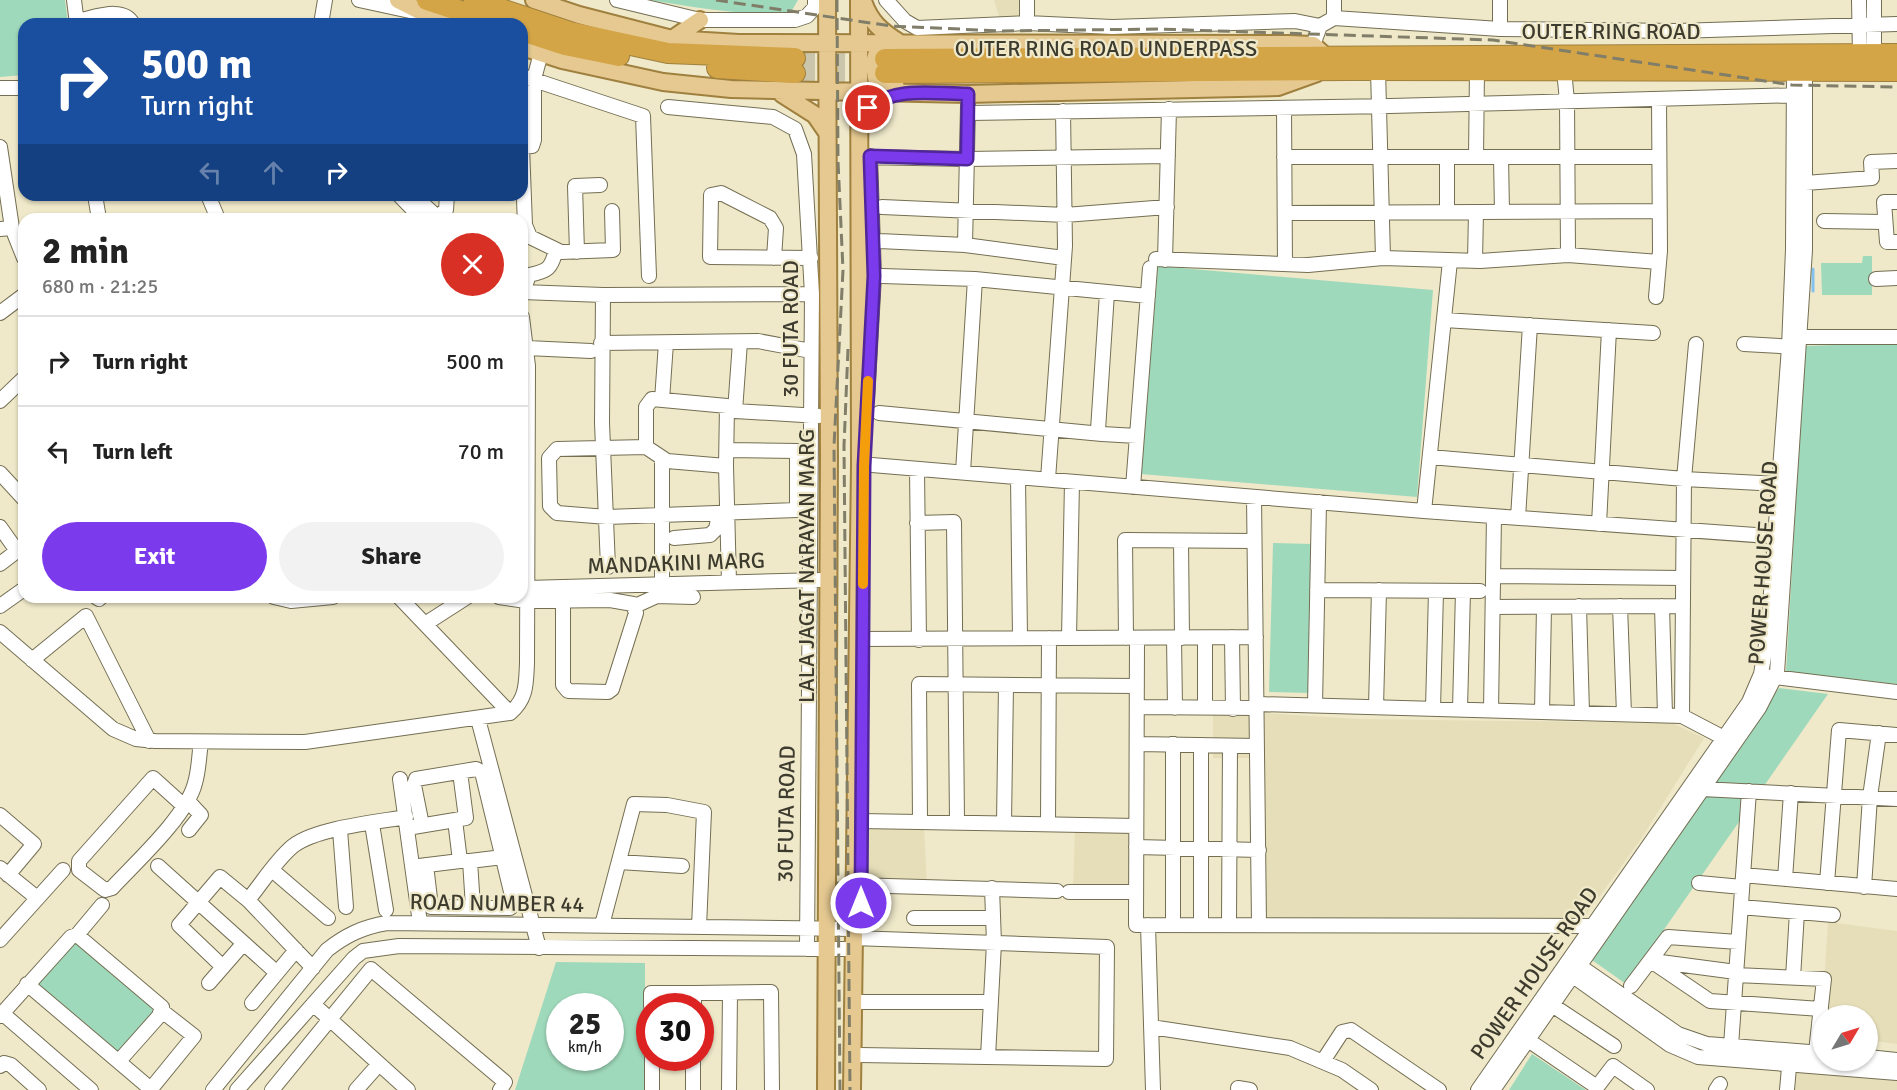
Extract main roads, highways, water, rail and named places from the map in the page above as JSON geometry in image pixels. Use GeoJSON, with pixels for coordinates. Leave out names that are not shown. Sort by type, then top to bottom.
{"type":"FeatureCollection","features":[{"type":"Feature","properties":{"kind":"highway"},"geometry":{"type":"LineString","coordinates":[[474,0],[570,32],[668,53],[795,66],[665,65],[565,45],[528,33]]}},
{"type":"Feature","properties":{"kind":"highway"},"geometry":{"type":"LineString","coordinates":[[418,13],[455,18]]}},
{"type":"Feature","properties":{"kind":"highway","name":"OUTER RING ROAD"},"geometry":{"type":"LineString","coordinates":[[1321,57],[1897,54]]}},
{"type":"Feature","properties":{"kind":"highway","name":"OUTER RING ROAD"},"geometry":{"type":"LineString","coordinates":[[1321,57],[1378,70],[1897,71]]}},
{"type":"Feature","properties":{"kind":"highway","name":"OUTER RING ROAD UNDERPASS"},"geometry":{"type":"LineString","coordinates":[[885,66],[1321,57]]}},
{"type":"Feature","properties":{"kind":"main road"},"geometry":{"type":"LineString","coordinates":[[398,0],[418,13],[435,18]]}},
{"type":"Feature","properties":{"kind":"main road"},"geometry":{"type":"LineString","coordinates":[[534,0],[579,15],[672,39],[739,43],[859,43],[1321,57]]}},
{"type":"Feature","properties":{"kind":"main road","name":"LALA JAGAT NARAYAN MARG"},"geometry":{"type":"LineString","coordinates":[[826,1090],[829,417],[827,0]]}},
{"type":"Feature","properties":{"kind":"main road"},"geometry":{"type":"LineString","coordinates":[[852,1090],[857,885],[865,157],[860,121],[861,0]]}},
{"type":"Feature","properties":{"kind":"main road"},"geometry":{"type":"LineString","coordinates":[[861,0],[868,16],[878,29],[900,44]]}},
{"type":"Feature","properties":{"kind":"main road"},"geometry":{"type":"LineString","coordinates":[[672,39],[700,20]]}},
{"type":"Feature","properties":{"kind":"main road"},"geometry":{"type":"LineString","coordinates":[[900,44],[879,51],[875,55],[875,77],[878,84],[911,89],[1029,87],[1055,91]]}},
{"type":"Feature","properties":{"kind":"main road"},"geometry":{"type":"LineString","coordinates":[[528,48],[663,82],[775,91],[968,94],[1278,87],[1321,57]]}},
{"type":"Feature","properties":{"kind":"main road"},"geometry":{"type":"LineString","coordinates":[[775,91],[796,100],[815,115],[826,131]]}},
{"type":"Feature","properties":{"kind":"main road"},"geometry":{"type":"LineString","coordinates":[[860,121],[868,108],[879,99],[894,93]]}},
{"type":"Feature","properties":{"kind":"waterway"},"geometry":{"type":"LineString","coordinates":[[1813,269],[1813,291]]}},
{"type":"Feature","properties":{"kind":"tunnel"},"geometry":{"type":"LineString","coordinates":[[795,58],[876,59]]}},
{"type":"Feature","properties":{"kind":"tunnel"},"geometry":{"type":"LineString","coordinates":[[795,73],[876,73]]}},
{"type":"Feature","properties":{"kind":"railway"},"geometry":{"type":"LineString","coordinates":[[716,0],[891,26],[1002,31],[1158,29],[1493,40],[1792,85],[1897,87]]}},
{"type":"Feature","properties":{"kind":"railway"},"geometry":{"type":"LineString","coordinates":[[837,0],[838,161],[843,270],[834,446],[840,1090]]}},
{"type":"Feature","properties":{"kind":"railway"},"geometry":{"type":"LineString","coordinates":[[848,349],[844,446],[850,1090]]}}]}
